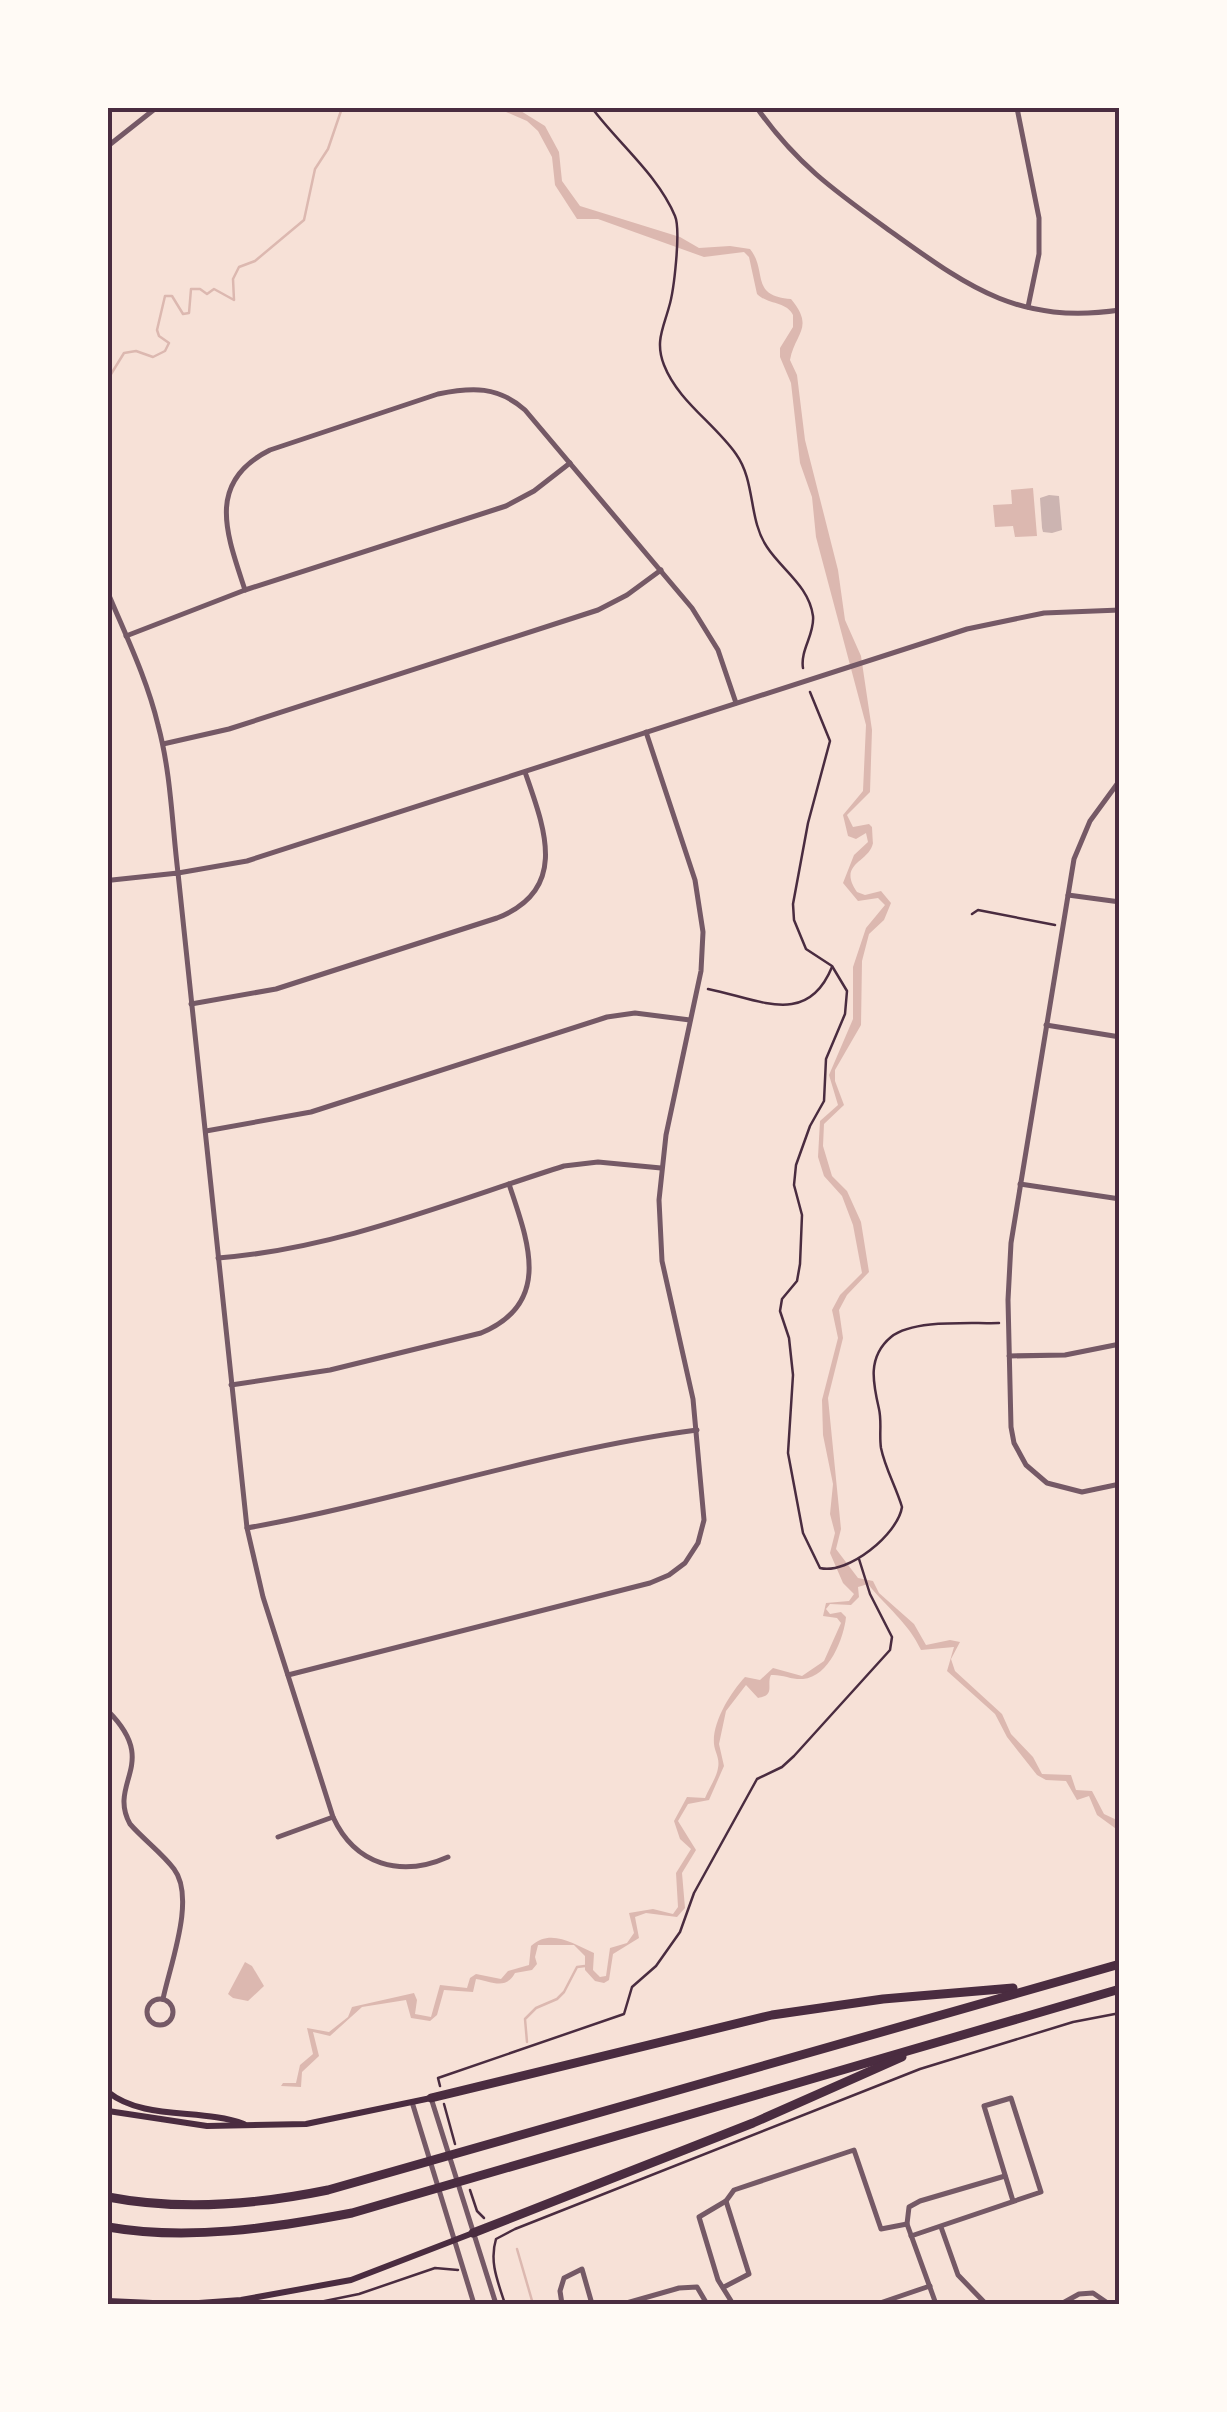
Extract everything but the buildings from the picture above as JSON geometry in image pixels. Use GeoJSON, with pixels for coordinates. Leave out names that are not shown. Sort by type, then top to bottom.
{"type":"FeatureCollection","features":[{"type":"Feature","properties":{"kind":"highway"},"geometry":{"type":"LineString","coordinates":[[108,2197],[178,2205],[253,2202],[328,2190],[1120,1964]]}},
{"type":"Feature","properties":{"kind":"highway"},"geometry":{"type":"LineString","coordinates":[[431,2098],[772,2015],[884,1999],[1036,1987]]}},
{"type":"Feature","properties":{"kind":"highway"},"geometry":{"type":"LineString","coordinates":[[108,2227],[170,2232],[245,2229],[352,2213],[1120,1989]]}},
{"type":"Feature","properties":{"kind":"highway"},"geometry":{"type":"LineString","coordinates":[[473,2233],[752,2123],[936,2043]]}},
{"type":"Feature","properties":{"kind":"main road"},"geometry":{"type":"LineString","coordinates":[[108,2092],[125,2102],[226,2117],[245,2125]]}},
{"type":"Feature","properties":{"kind":"main road"},"geometry":{"type":"LineString","coordinates":[[108,2112],[188,2124],[306,2124],[431,2098]]}},
{"type":"Feature","properties":{"kind":"main road"},"geometry":{"type":"LineString","coordinates":[[185,2304],[241,2300],[350,2280],[473,2233]]}},
{"type":"Feature","properties":{"kind":"main road"},"geometry":{"type":"LineString","coordinates":[[108,2301],[174,2304]]}},
{"type":"Feature","properties":{"kind":"street"},"geometry":{"type":"LineString","coordinates":[[108,146],[156,108]]}},
{"type":"Feature","properties":{"kind":"street"},"geometry":{"type":"LineString","coordinates":[[757,108],[820,181],[961,282],[989,296],[1028,307],[1073,313],[1120,310]]}},
{"type":"Feature","properties":{"kind":"street"},"geometry":{"type":"LineString","coordinates":[[1017,108],[1039,218],[1038,254],[1028,307]]}},
{"type":"Feature","properties":{"kind":"street"},"geometry":{"type":"LineString","coordinates":[[245,590],[225,526],[227,498],[243,469],[270,450],[438,394],[478,388],[499,393],[520,406],[660,570],[709,634],[736,703]]}},
{"type":"Feature","properties":{"kind":"street"},"geometry":{"type":"LineString","coordinates":[[126,636],[245,590],[506,506],[534,492],[570,463]]}},
{"type":"Feature","properties":{"kind":"street"},"geometry":{"type":"LineString","coordinates":[[163,744],[229,729],[598,610],[627,596],[660,570]]}},
{"type":"Feature","properties":{"kind":"street"},"geometry":{"type":"LineString","coordinates":[[108,593],[150,698],[163,744],[247,1528],[262,1597],[333,1818],[348,1842],[374,1862],[408,1867],[448,1857]]}},
{"type":"Feature","properties":{"kind":"street"},"geometry":{"type":"LineString","coordinates":[[112,880],[246,862],[870,659],[1007,620],[1076,610],[1120,610]]}},
{"type":"Feature","properties":{"kind":"street"},"geometry":{"type":"LineString","coordinates":[[288,1675],[650,1584],[669,1576],[692,1554],[702,1533],[704,1510],[697,1430],[662,1262],[659,1200],[661,1168],[702,958],[701,909],[646,732]]}},
{"type":"Feature","properties":{"kind":"street"},"geometry":{"type":"LineString","coordinates":[[192,1004],[276,989],[496,918],[518,907],[535,890],[542,876],[547,848],[525,772]]}},
{"type":"Feature","properties":{"kind":"street"},"geometry":{"type":"LineString","coordinates":[[1120,780],[1084,832],[1074,858],[1008,1269],[1014,1443],[1026,1465],[1048,1484],[1071,1492],[1092,1492],[1120,1484]]}},
{"type":"Feature","properties":{"kind":"street"},"geometry":{"type":"LineString","coordinates":[[1067,894],[1120,902]]}},
{"type":"Feature","properties":{"kind":"street"},"geometry":{"type":"LineString","coordinates":[[205,1131],[310,1112],[607,1016],[653,1014],[690,1020]]}},
{"type":"Feature","properties":{"kind":"street"},"geometry":{"type":"LineString","coordinates":[[1046,1025],[1120,1037]]}},
{"type":"Feature","properties":{"kind":"street"},"geometry":{"type":"LineString","coordinates":[[218,1258],[267,1254],[320,1243],[585,1163],[661,1168]]}},
{"type":"Feature","properties":{"kind":"street"},"geometry":{"type":"LineString","coordinates":[[231,1385],[330,1370],[481,1333],[496,1325],[523,1296],[530,1270],[528,1244],[509,1184]]}},
{"type":"Feature","properties":{"kind":"street"},"geometry":{"type":"LineString","coordinates":[[1020,1184],[1120,1199]]}},
{"type":"Feature","properties":{"kind":"street"},"geometry":{"type":"LineString","coordinates":[[1009,1356],[1064,1356],[1120,1344]]}},
{"type":"Feature","properties":{"kind":"street"},"geometry":{"type":"LineString","coordinates":[[247,1528],[340,1510],[630,1440],[697,1430]]}},
{"type":"Feature","properties":{"kind":"street"},"geometry":{"type":"LineString","coordinates":[[108,1711],[126,1731],[134,1754],[125,1815],[176,1872],[183,1890],[183,1907],[163,1999]]}},
{"type":"Feature","properties":{"kind":"street"},"geometry":{"type":"LineString","coordinates":[[278,1837],[333,1818]]}},
{"type":"Feature","properties":{"kind":"street"},"geometry":{"type":"LineString","coordinates":[[163,1999],[172,2007],[173,2015],[166,2025],[157,2026],[146,2012],[154,2000],[163,1999]]}},
{"type":"Feature","properties":{"kind":"street"},"geometry":{"type":"LineString","coordinates":[[431,2098],[496,2304]]}},
{"type":"Feature","properties":{"kind":"street"},"geometry":{"type":"LineString","coordinates":[[911,2236],[1041,2192],[1011,2098],[984,2106],[1012,2201]]}},
{"type":"Feature","properties":{"kind":"street"},"geometry":{"type":"LineString","coordinates":[[412,2102],[474,2304]]}},
{"type":"Feature","properties":{"kind":"street"},"geometry":{"type":"LineString","coordinates":[[733,2304],[718,2280],[699,2217],[726,2200],[734,2190],[854,2150],[881,2229],[907,2224]]}},
{"type":"Feature","properties":{"kind":"street"},"geometry":{"type":"LineString","coordinates":[[936,2304],[907,2224],[908,2207],[1005,2176]]}},
{"type":"Feature","properties":{"kind":"street"},"geometry":{"type":"LineString","coordinates":[[724,2288],[749,2274],[726,2200]]}},
{"type":"Feature","properties":{"kind":"street"},"geometry":{"type":"LineString","coordinates":[[940,2226],[958,2276],[986,2304]]}},
{"type":"Feature","properties":{"kind":"street"},"geometry":{"type":"LineString","coordinates":[[562,2304],[560,2290],[564,2278],[582,2269],[592,2304]]}},
{"type":"Feature","properties":{"kind":"street"},"geometry":{"type":"LineString","coordinates":[[876,2304],[930,2286]]}},
{"type":"Feature","properties":{"kind":"street"},"geometry":{"type":"LineString","coordinates":[[623,2304],[679,2288],[698,2287],[707,2304]]}},
{"type":"Feature","properties":{"kind":"street"},"geometry":{"type":"LineString","coordinates":[[1061,2304],[1078,2294],[1093,2293],[1108,2304]]}},
{"type":"Feature","properties":{"kind":"path"},"geometry":{"type":"LineString","coordinates":[[592,108],[622,148],[650,176],[677,220],[678,250],[669,310],[658,339],[662,362],[688,402],[739,457],[749,482],[757,526],[767,547],[797,581],[806,599],[813,616],[803,668]]}},
{"type":"Feature","properties":{"kind":"path"},"geometry":{"type":"LineString","coordinates":[[810,692],[830,741],[808,823],[793,904],[794,920],[806,949],[832,966],[846,984],[845,1014],[826,1059],[824,1101],[796,1164],[794,1185],[802,1215],[800,1264],[796,1281],[782,1299],[780,1310],[789,1338],[793,1376],[788,1453],[803,1533],[820,1568],[836,1568],[858,1559],[892,1530],[902,1507],[882,1449],[880,1411],[871,1384],[875,1362],[884,1346],[892,1337],[920,1327],[999,1323]]}},
{"type":"Feature","properties":{"kind":"path"},"geometry":{"type":"LineString","coordinates":[[972,914],[978,910],[1062,926]]}},
{"type":"Feature","properties":{"kind":"path"},"geometry":{"type":"LineString","coordinates":[[708,988],[788,1006],[811,1000],[832,966]]}},
{"type":"Feature","properties":{"kind":"path"},"geometry":{"type":"LineString","coordinates":[[438,2078],[624,2014],[632,1986],[656,1966],[685,1923],[694,1893],[757,1779],[782,1767],[794,1756],[890,1650],[892,1638],[858,1559]]}},
{"type":"Feature","properties":{"kind":"path"},"geometry":{"type":"LineString","coordinates":[[505,2304],[492,2263],[492,2250],[496,2239],[516,2229],[920,2069],[1073,2022],[1120,2013]]}},
{"type":"Feature","properties":{"kind":"path"},"geometry":{"type":"LineString","coordinates":[[310,2304],[359,2294],[435,2268],[458,2270]]}},
{"type":"Feature","properties":{"kind":"shaded area"},"geometry":{"type":"Polygon","coordinates":[[[497,108],[516,108],[545,126],[559,152],[562,181],[580,206],[680,237],[699,248],[750,249],[764,288],[778,297],[791,299],[802,317],[790,360],[797,375],[805,440],[838,570],[845,620],[861,656],[872,730],[870,792],[847,815],[853,827],[872,827],[873,843],[852,869],[852,882],[857,892],[865,895],[881,891],[891,903],[884,920],[869,934],[862,961],[861,1025],[835,1070],[844,1105],[824,1124],[823,1146],[832,1176],[847,1191],[861,1222],[869,1272],[847,1295],[839,1310],[843,1338],[828,1398],[841,1529],[836,1549],[858,1578],[873,1581],[879,1593],[914,1624],[926,1645],[960,1642],[951,1659],[955,1671],[1002,1714],[1011,1734],[1033,1757],[1042,1774],[1071,1775],[1076,1790],[1092,1791],[1104,1814],[1119,1821],[1119,1831],[1097,1815],[1089,1796],[1077,1800],[1066,1781],[1046,1780],[1037,1775],[1007,1737],[995,1714],[947,1671],[954,1647],[921,1650],[868,1584],[858,1587],[859,1597],[851,1605],[830,1604],[826,1609],[830,1614],[841,1612],[846,1617],[828,1664],[803,1679],[771,1675],[769,1692],[764,1697],[758,1698],[746,1685],[726,1711],[719,1744],[724,1766],[709,1800],[688,1804],[678,1821],[696,1850],[682,1873],[685,1908],[677,1917],[646,1913],[635,1917],[639,1938],[613,1954],[609,1980],[595,1981],[585,1970],[585,1956],[574,1945],[538,1945],[537,1964],[532,1970],[515,1973],[507,1982],[476,1979],[473,1992],[444,1990],[437,2015],[430,2021],[411,2018],[406,2000],[362,2007],[330,2036],[313,2032],[319,2056],[302,2072],[301,2087],[281,2086],[296,2083],[300,2065],[313,2054],[307,2028],[329,2032],[348,2017],[352,2007],[414,1993],[415,2014],[431,2017],[440,1985],[467,1988],[476,1974],[501,1979],[508,1971],[529,1965],[531,1946],[546,1938],[562,1939],[594,1953],[593,1970],[600,1977],[606,1976],[610,1948],[627,1943],[634,1933],[629,1913],[653,1909],[673,1914],[678,1907],[676,1873],[691,1849],[680,1839],[674,1821],[687,1797],[705,1798],[714,1780],[718,1764],[714,1735],[729,1699],[745,1677],[760,1680],[773,1668],[802,1676],[824,1661],[841,1623],[837,1618],[823,1616],[826,1603],[849,1601],[854,1594],[843,1583],[830,1553],[835,1533],[830,1514],[833,1484],[823,1435],[822,1400],[838,1338],[832,1310],[840,1295],[862,1273],[853,1225],[842,1196],[824,1176],[818,1157],[820,1121],[838,1105],[829,1075],[853,1019],[853,967],[866,928],[885,905],[878,898],[858,901],[843,883],[854,855],[868,842],[866,833],[856,839],[848,836],[843,815],[863,791],[866,725],[816,537],[812,497],[800,463],[791,383],[780,357],[780,348],[793,327],[793,315],[786,307],[757,294],[749,257],[744,252],[704,257],[598,219],[577,219],[555,185],[552,157],[538,131],[527,121],[497,108]]]}},
{"type":"Feature","properties":{"kind":"shaded area"},"geometry":{"type":"Polygon","coordinates":[[[1033,488],[1037,536],[1015,537],[1013,526],[995,527],[993,505],[1012,504],[1011,490],[1033,488]]]}},
{"type":"Feature","properties":{"kind":"shaded area"},"geometry":{"type":"Polygon","coordinates":[[[245,1962],[252,1966],[264,1986],[248,2001],[228,1994],[245,1962]]]}},
{"type":"Feature","properties":{"kind":"waterway"},"geometry":{"type":"LineString","coordinates":[[108,379],[124,353],[136,351],[153,357],[165,351],[169,343],[157,330],[165,296],[172,296],[183,314],[189,313],[191,289],[207,294],[214,289],[234,300],[233,279],[239,267],[255,261],[304,220],[315,169],[328,149],[342,108]]}},
{"type":"Feature","properties":{"kind":"waterway"},"geometry":{"type":"LineString","coordinates":[[527,2042],[525,2019],[536,2008],[557,1999],[577,1967],[585,1966]]}},
{"type":"Feature","properties":{"kind":"waterway"},"geometry":{"type":"LineString","coordinates":[[517,2249],[533,2304]]}}]}
